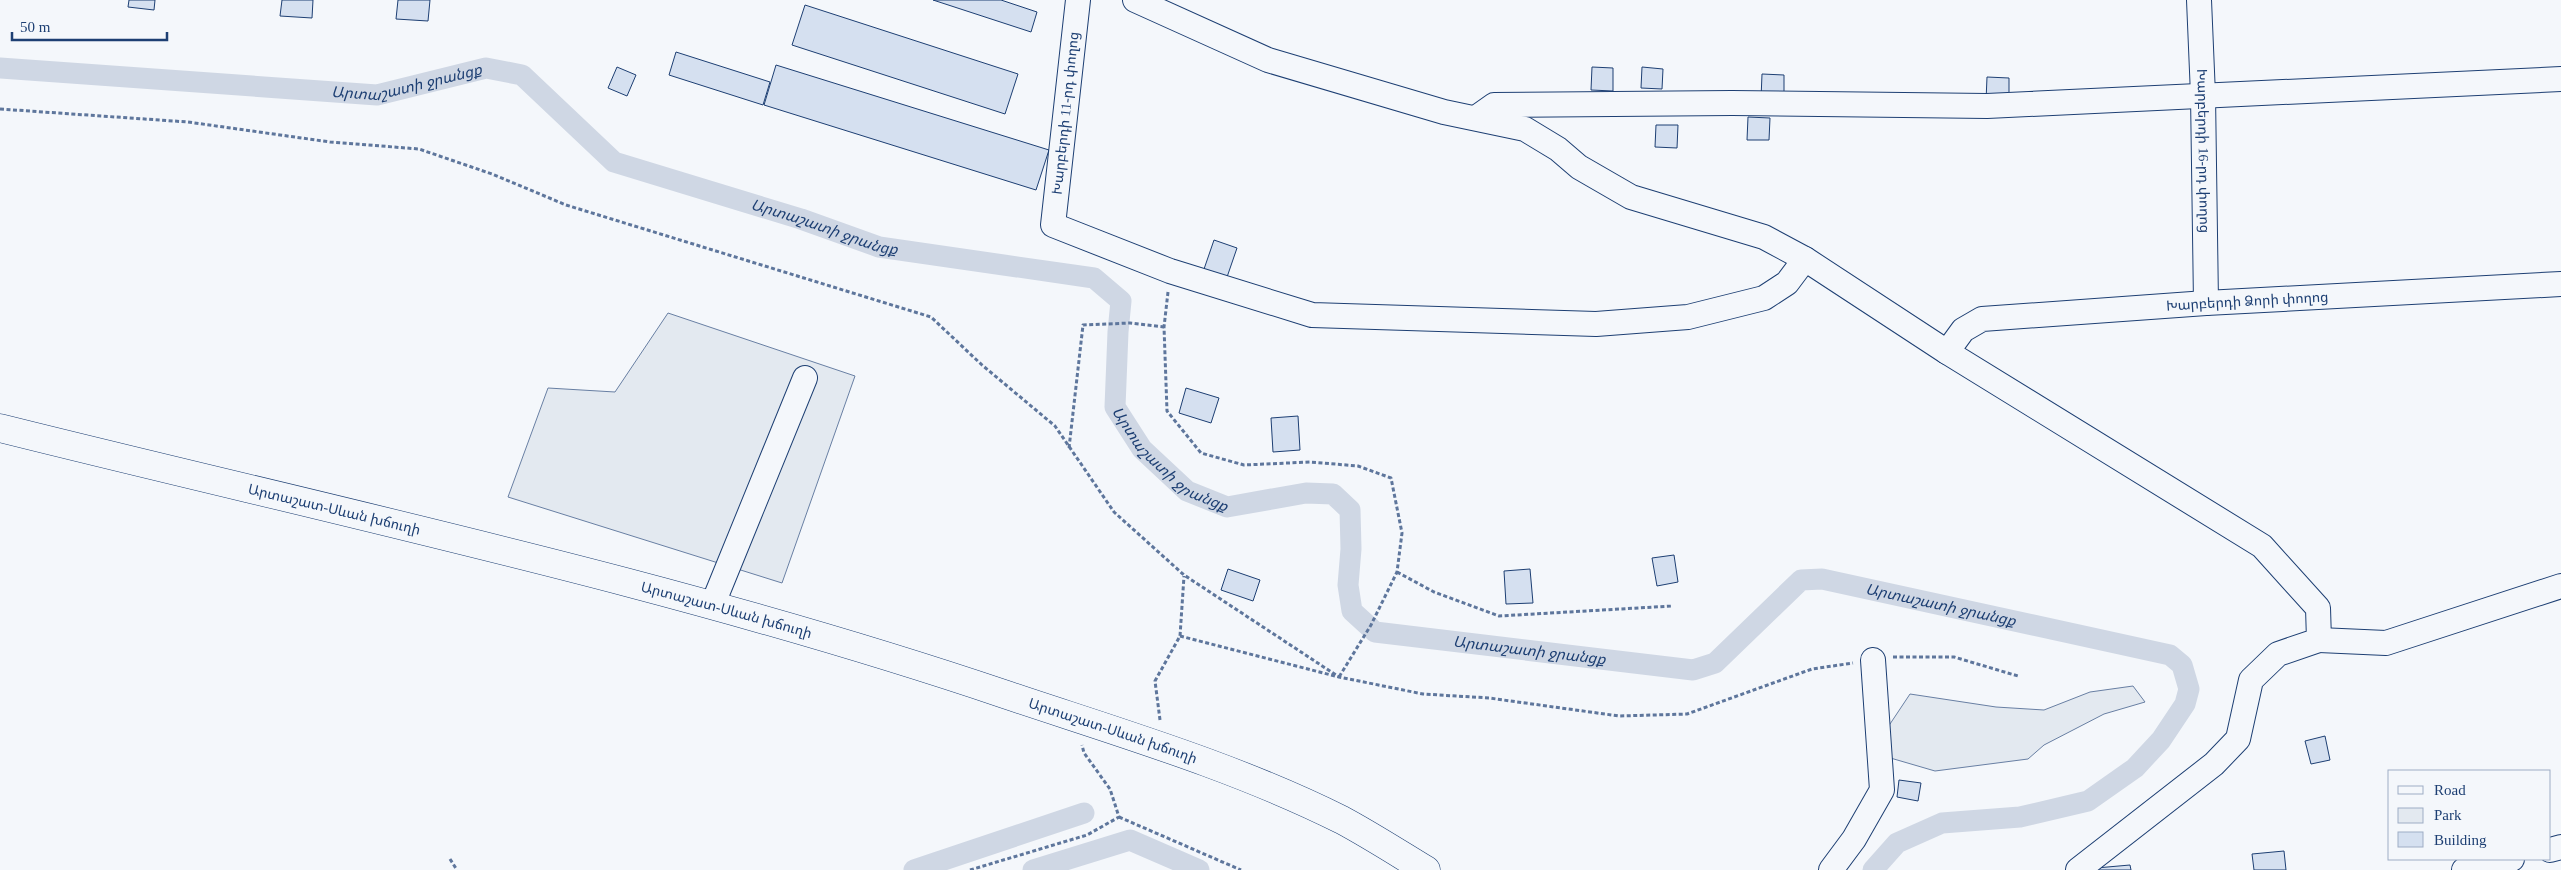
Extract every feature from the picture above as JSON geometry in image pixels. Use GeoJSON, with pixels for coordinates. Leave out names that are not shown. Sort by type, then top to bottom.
{"type":"FeatureCollection","features":[{"type":"Feature","properties":{"kind":"main road","name":"Արտաշատ-Սևան խճուղի"},"geometry":{"type":"LineString","coordinates":[[0,428],[167,470],[347,511],[837,640],[1163,747],[1264,786],[1343,821],[1426,870]]}},
{"type":"Feature","properties":{"kind":"street","name":"Խարբերդի 11-րդ փողոց"},"geometry":{"type":"LineString","coordinates":[[1078,0],[1053,225],[1170,271]]}},
{"type":"Feature","properties":{"kind":"street"},"geometry":{"type":"LineString","coordinates":[[1135,0],[1268,60],[1444,112],[1525,129],[1558,149],[1579,167],[1632,197],[1764,237],[1806,260],[1948,352],[2262,546],[2318,608],[2319,640]]}},
{"type":"Feature","properties":{"kind":"street","name":"Խարբերդի 16-րդ փողոց"},"geometry":{"type":"LineString","coordinates":[[2199,0],[2203,95],[2206,304]]}},
{"type":"Feature","properties":{"kind":"street"},"geometry":{"type":"LineString","coordinates":[[1477,118],[1494,105],[1732,103],[1987,106],[2561,79]]}},
{"type":"Feature","properties":{"kind":"street"},"geometry":{"type":"LineString","coordinates":[[1170,271],[1312,315],[1596,324],[1688,317],[1764,298],[1787,283],[1806,260]]}},
{"type":"Feature","properties":{"kind":"street","name":"Խարբերդի Ձորի փողոց"},"geometry":{"type":"LineString","coordinates":[[1948,352],[1963,330],[1982,319],[2561,284]]}},
{"type":"Feature","properties":{"kind":"street"},"geometry":{"type":"LineString","coordinates":[[712,606],[805,378]]}},
{"type":"Feature","properties":{"kind":"street"},"geometry":{"type":"LineString","coordinates":[[2078,870],[2214,764],[2238,739],[2251,680],[2278,654],[2319,640],[2386,643],[2561,586]]}},
{"type":"Feature","properties":{"kind":"street"},"geometry":{"type":"LineString","coordinates":[[1831,870],[1854,839],[1882,790],[1873,660]]}},
{"type":"Feature","properties":{"kind":"street"},"geometry":{"type":"LineString","coordinates":[[2464,870],[2508,860]]}},
{"type":"Feature","properties":{"kind":"path"},"geometry":{"type":"LineString","coordinates":[[0,109],[188,122],[330,142],[419,149],[492,174],[566,205],[931,317],[982,365],[1055,426],[1114,512],[1184,575],[1340,677]]}},
{"type":"Feature","properties":{"kind":"path"},"geometry":{"type":"LineString","coordinates":[[1170,271],[1164,327],[1167,411],[1201,453],[1244,465],[1310,462],[1358,466],[1391,478],[1402,533],[1398,572],[1371,625],[1340,677]]}},
{"type":"Feature","properties":{"kind":"path"},"geometry":{"type":"LineString","coordinates":[[1069,449],[1083,325],[1130,323],[1164,327]]}},
{"type":"Feature","properties":{"kind":"path"},"geometry":{"type":"LineString","coordinates":[[1398,572],[1434,592],[1499,616],[1673,606]]}},
{"type":"Feature","properties":{"kind":"path"},"geometry":{"type":"LineString","coordinates":[[1163,747],[1154,681],[1180,636],[1184,575]]}},
{"type":"Feature","properties":{"kind":"path"},"geometry":{"type":"LineString","coordinates":[[1180,636],[1340,677],[1424,694],[1489,698],[1619,716],[1687,714],[1812,670],[1898,656],[1954,657],[2018,676]]}},
{"type":"Feature","properties":{"kind":"path"},"geometry":{"type":"LineString","coordinates":[[1074,718],[1084,753],[1110,788],[1119,817],[1242,870]]}},
{"type":"Feature","properties":{"kind":"path"},"geometry":{"type":"LineString","coordinates":[[970,870],[1087,835],[1119,817]]}},
{"type":"Feature","properties":{"kind":"path"},"geometry":{"type":"LineString","coordinates":[[450,859],[457,870]]}},
{"type":"Feature","properties":{"kind":"green space"},"geometry":{"type":"Polygon","coordinates":[[[668,313],[855,376],[782,583],[508,497],[548,388],[615,392],[668,313]]]}},
{"type":"Feature","properties":{"kind":"green space"},"geometry":{"type":"Polygon","coordinates":[[[2133,686],[2145,702],[2104,714],[2044,745],[2028,759],[1935,771],[1887,757],[1884,733],[1910,694],[1996,707],[2044,710],[2090,692],[2133,686]]]}},
{"type":"Feature","properties":{"kind":"building"},"geometry":{"type":"Polygon","coordinates":[[[129,0],[155,0],[154,10],[128,7],[129,0]]]}},
{"type":"Feature","properties":{"kind":"building"},"geometry":{"type":"Polygon","coordinates":[[[282,0],[313,0],[312,18],[280,16],[282,0]]]}},
{"type":"Feature","properties":{"kind":"building"},"geometry":{"type":"Polygon","coordinates":[[[398,0],[430,0],[428,21],[396,19],[398,0]]]}},
{"type":"Feature","properties":{"kind":"building"},"geometry":{"type":"Polygon","coordinates":[[[933,0],[1001,0],[1037,12],[1031,32],[933,0]]]}},
{"type":"Feature","properties":{"kind":"building"},"geometry":{"type":"Polygon","coordinates":[[[805,5],[1018,74],[1005,114],[792,45],[805,5]]]}},
{"type":"Feature","properties":{"kind":"building"},"geometry":{"type":"Polygon","coordinates":[[[676,52],[770,82],[763,105],[669,75],[676,52]]]}},
{"type":"Feature","properties":{"kind":"building"},"geometry":{"type":"Polygon","coordinates":[[[776,65],[1049,150],[1036,190],[764,105],[776,65]]]}},
{"type":"Feature","properties":{"kind":"building"},"geometry":{"type":"Polygon","coordinates":[[[617,67],[636,75],[627,96],[608,88],[617,67]]]}},
{"type":"Feature","properties":{"kind":"building"},"geometry":{"type":"Polygon","coordinates":[[[1592,67],[1613,68],[1613,91],[1591,90],[1592,67]]]}},
{"type":"Feature","properties":{"kind":"building"},"geometry":{"type":"Polygon","coordinates":[[[1642,67],[1663,69],[1662,89],[1641,88],[1642,67]]]}},
{"type":"Feature","properties":{"kind":"building"},"geometry":{"type":"Polygon","coordinates":[[[1762,74],[1784,75],[1784,100],[1761,99],[1762,74]]]}},
{"type":"Feature","properties":{"kind":"building"},"geometry":{"type":"Polygon","coordinates":[[[1987,77],[2009,78],[2009,102],[1986,101],[1987,77]]]}},
{"type":"Feature","properties":{"kind":"building"},"geometry":{"type":"Polygon","coordinates":[[[1748,117],[1770,118],[1769,140],[1747,140],[1748,117]]]}},
{"type":"Feature","properties":{"kind":"building"},"geometry":{"type":"Polygon","coordinates":[[[1656,125],[1678,125],[1677,148],[1655,147],[1656,125]]]}},
{"type":"Feature","properties":{"kind":"building"},"geometry":{"type":"Polygon","coordinates":[[[1214,240],[1237,248],[1226,280],[1203,272],[1214,240]]]}},
{"type":"Feature","properties":{"kind":"building"},"geometry":{"type":"Polygon","coordinates":[[[1186,388],[1219,398],[1211,423],[1179,413],[1186,388]]]}},
{"type":"Feature","properties":{"kind":"building"},"geometry":{"type":"Polygon","coordinates":[[[1298,416],[1300,450],[1273,452],[1271,418],[1298,416]]]}},
{"type":"Feature","properties":{"kind":"building"},"geometry":{"type":"Polygon","coordinates":[[[1674,555],[1678,582],[1657,586],[1652,558],[1674,555]]]}},
{"type":"Feature","properties":{"kind":"building"},"geometry":{"type":"Polygon","coordinates":[[[1228,569],[1260,580],[1253,601],[1221,590],[1228,569]]]}},
{"type":"Feature","properties":{"kind":"building"},"geometry":{"type":"Polygon","coordinates":[[[1530,569],[1533,603],[1506,604],[1504,571],[1530,569]]]}},
{"type":"Feature","properties":{"kind":"building"},"geometry":{"type":"Polygon","coordinates":[[[2325,736],[2330,760],[2311,764],[2305,741],[2325,736]]]}},
{"type":"Feature","properties":{"kind":"building"},"geometry":{"type":"Polygon","coordinates":[[[1899,780],[1921,783],[1918,801],[1897,797],[1899,780]]]}},
{"type":"Feature","properties":{"kind":"building"},"geometry":{"type":"Polygon","coordinates":[[[2284,851],[2286,870],[2254,870],[2252,854],[2284,851]]]}},
{"type":"Feature","properties":{"kind":"building"},"geometry":{"type":"Polygon","coordinates":[[[2130,865],[2131,870],[2096,870],[2096,868],[2130,865]]]}},
{"type":"Feature","properties":{"kind":"waterway","name":"Արտաշատի ջրանցք"},"geometry":{"type":"LineString","coordinates":[[0,68],[377,95],[486,68],[522,75],[614,162],[801,219],[879,247],[1094,278],[1121,301],[1115,407],[1142,449],[1187,491],[1227,507],[1306,493],[1333,494],[1350,510],[1351,549],[1348,585],[1352,611],[1375,632],[1693,670],[1715,663],[1801,580],[1822,579],[2170,655],[2182,665],[2189,689],[2185,704],[2161,740],[2135,768],[2088,801],[2020,817],[1942,823],[1897,843],[1873,870]]}},
{"type":"Feature","properties":{"kind":"waterway"},"geometry":{"type":"LineString","coordinates":[[914,870],[1084,813]]}},
{"type":"Feature","properties":{"kind":"waterway"},"geometry":{"type":"LineString","coordinates":[[1033,870],[1130,840],[1199,870]]}}]}
